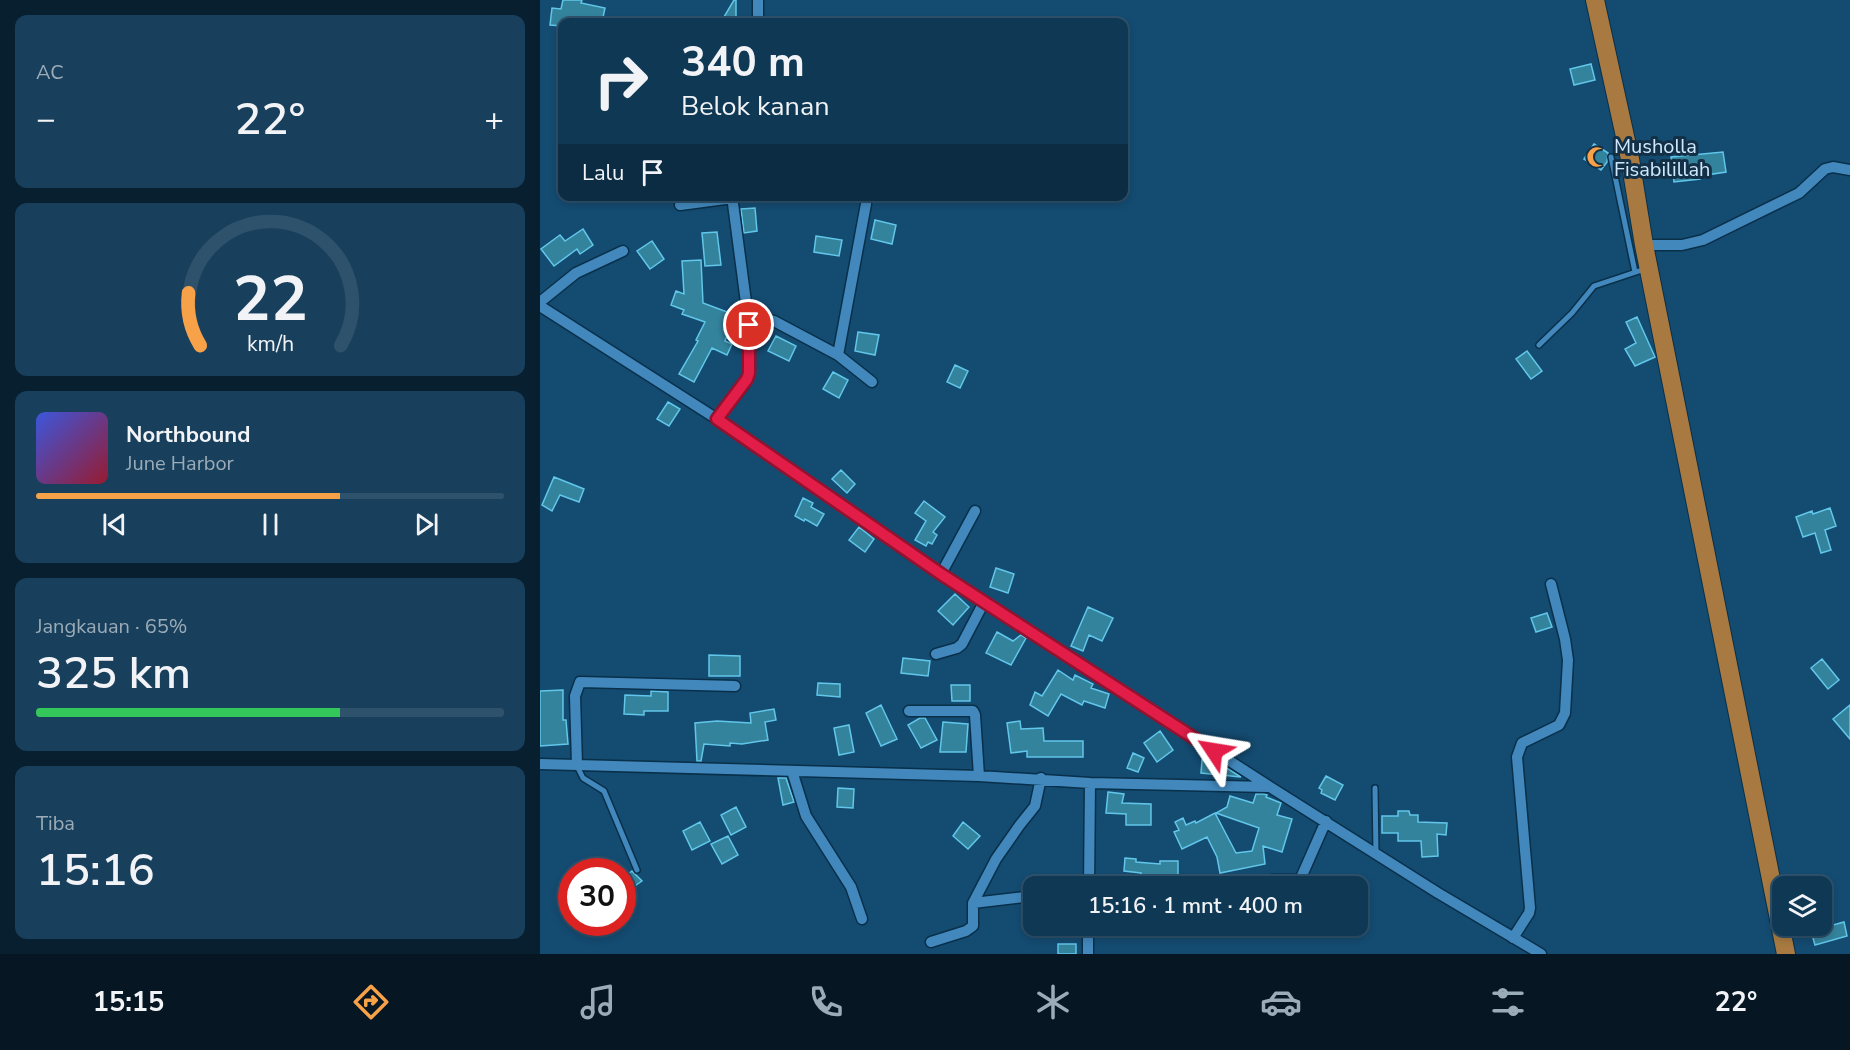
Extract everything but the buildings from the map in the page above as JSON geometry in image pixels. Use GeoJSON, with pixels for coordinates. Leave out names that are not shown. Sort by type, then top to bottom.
{"type":"FeatureCollection","features":[{"type":"Feature","properties":{"kind":"highway"},"geometry":{"type":"LineString","coordinates":[[1595,0],[1630,159],[1644,245],[1642,270],[1786,954]]}},
{"type":"Feature","properties":{"kind":"street"},"geometry":{"type":"LineString","coordinates":[[758,0],[758,18]]}},
{"type":"Feature","properties":{"kind":"street"},"geometry":{"type":"LineString","coordinates":[[1644,245],[1682,245],[1703,240],[1798,194],[1825,169],[1833,167],[1850,170]]}},
{"type":"Feature","properties":{"kind":"street"},"geometry":{"type":"LineString","coordinates":[[680,205],[706,201]]}},
{"type":"Feature","properties":{"kind":"street"},"geometry":{"type":"LineString","coordinates":[[717,419],[749,373],[749,325],[734,201]]}},
{"type":"Feature","properties":{"kind":"street"},"geometry":{"type":"LineString","coordinates":[[838,355],[866,204]]}},
{"type":"Feature","properties":{"kind":"street"},"geometry":{"type":"LineString","coordinates":[[623,251],[576,273],[540,304],[717,419],[941,574],[1270,788],[1541,954]]}},
{"type":"Feature","properties":{"kind":"street"},"geometry":{"type":"LineString","coordinates":[[749,325],[764,319],[774,321],[838,355],[872,382]]}},
{"type":"Feature","properties":{"kind":"street"},"geometry":{"type":"LineString","coordinates":[[941,574],[975,511]]}},
{"type":"Feature","properties":{"kind":"street"},"geometry":{"type":"LineString","coordinates":[[1513,938],[1530,908],[1517,757],[1522,743],[1560,724],[1565,713],[1568,660],[1551,584]]}},
{"type":"Feature","properties":{"kind":"street"},"geometry":{"type":"LineString","coordinates":[[936,654],[957,648],[962,644],[984,602]]}},
{"type":"Feature","properties":{"kind":"street"},"geometry":{"type":"LineString","coordinates":[[577,765],[575,696],[580,682],[735,686]]}},
{"type":"Feature","properties":{"kind":"street"},"geometry":{"type":"LineString","coordinates":[[909,711],[973,711],[979,776]]}},
{"type":"Feature","properties":{"kind":"street"},"geometry":{"type":"LineString","coordinates":[[540,764],[1041,778],[1090,783],[1270,788]]}},
{"type":"Feature","properties":{"kind":"street"},"geometry":{"type":"LineString","coordinates":[[792,771],[806,816],[851,887],[862,919]]}},
{"type":"Feature","properties":{"kind":"street"},"geometry":{"type":"LineString","coordinates":[[931,942],[973,926],[973,903],[996,859],[1035,806],[1041,778]]}},
{"type":"Feature","properties":{"kind":"street"},"geometry":{"type":"LineString","coordinates":[[1089,876],[1090,783]]}},
{"type":"Feature","properties":{"kind":"street"},"geometry":{"type":"LineString","coordinates":[[1302,876],[1326,821]]}},
{"type":"Feature","properties":{"kind":"street"},"geometry":{"type":"LineString","coordinates":[[973,903],[1023,897]]}},
{"type":"Feature","properties":{"kind":"street"},"geometry":{"type":"LineString","coordinates":[[1088,936],[1088,954]]}},
{"type":"Feature","properties":{"kind":"lane"},"geometry":{"type":"LineString","coordinates":[[1539,345],[1572,313],[1594,286],[1642,270],[1611,157]]}},
{"type":"Feature","properties":{"kind":"lane"},"geometry":{"type":"LineString","coordinates":[[577,765],[583,778],[604,791],[637,870]]}},
{"type":"Feature","properties":{"kind":"lane"},"geometry":{"type":"LineString","coordinates":[[1375,788],[1376,853]]}},
{"type":"Feature","properties":{"kind":"place","name":"Musholla Fisabilillah"},"geometry":{"type":"Point","coordinates":[1597,157]}},
{"type":"Feature","properties":{"kind":"route"},"geometry":{"type":"LineString","coordinates":[[749,325],[747,379],[717,419],[941,574],[1214,751]]}}]}
